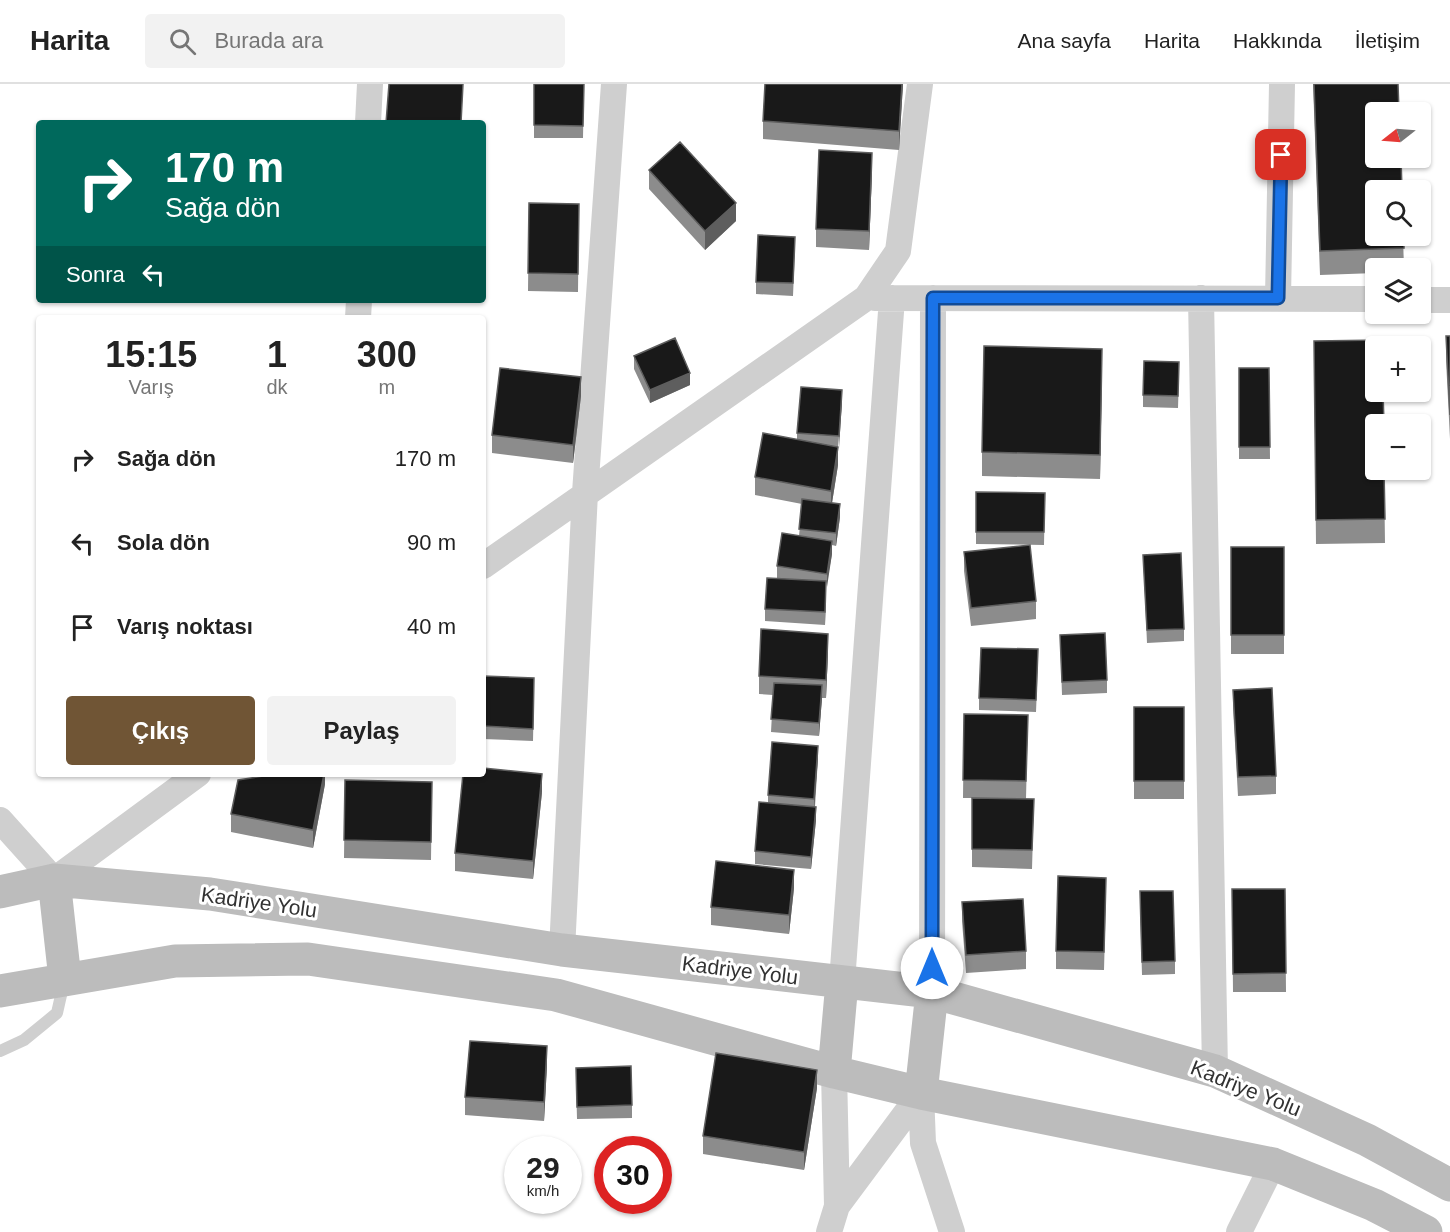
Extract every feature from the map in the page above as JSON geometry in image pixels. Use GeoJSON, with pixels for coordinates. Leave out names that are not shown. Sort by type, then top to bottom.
{"type":"FeatureCollection","features":[{"type":"Feature","properties":{"kind":"main road","name":"Kadriye Yolu"},"geometry":{"type":"LineString","coordinates":[[0,892],[54,880],[210,894],[562,950],[932,992],[1215,1071],[1367,1140],[1450,1185]]}},
{"type":"Feature","properties":{"kind":"main road"},"geometry":{"type":"LineString","coordinates":[[54,880],[65,979]]}},
{"type":"Feature","properties":{"kind":"main road"},"geometry":{"type":"LineString","coordinates":[[0,991],[175,961],[308,958],[556,995],[834,1072],[921,1093],[1273,1164],[1374,1204],[1426,1232]]}},
{"type":"Feature","properties":{"kind":"main road"},"geometry":{"type":"LineString","coordinates":[[834,1072],[842,982]]}},
{"type":"Feature","properties":{"kind":"main road"},"geometry":{"type":"LineString","coordinates":[[921,1093],[932,992]]}},
{"type":"Feature","properties":{"kind":"street"},"geometry":{"type":"LineString","coordinates":[[368,120],[370,84]]}},
{"type":"Feature","properties":{"kind":"street"},"geometry":{"type":"LineString","coordinates":[[562,950],[585,492],[615,84]]}},
{"type":"Feature","properties":{"kind":"street"},"geometry":{"type":"LineString","coordinates":[[486,564],[585,492],[866,298],[898,251],[920,84]]}},
{"type":"Feature","properties":{"kind":"street"},"geometry":{"type":"LineString","coordinates":[[1278,298],[1282,84]]}},
{"type":"Feature","properties":{"kind":"street"},"geometry":{"type":"LineString","coordinates":[[866,298],[1365,299]]}},
{"type":"Feature","properties":{"kind":"street"},"geometry":{"type":"LineString","coordinates":[[842,982],[892,298]]}},
{"type":"Feature","properties":{"kind":"street"},"geometry":{"type":"LineString","coordinates":[[932,992],[933,298]]}},
{"type":"Feature","properties":{"kind":"street"},"geometry":{"type":"LineString","coordinates":[[1201,298],[1215,1071]]}},
{"type":"Feature","properties":{"kind":"street"},"geometry":{"type":"LineString","coordinates":[[1431,300],[1450,300]]}},
{"type":"Feature","properties":{"kind":"street"},"geometry":{"type":"LineString","coordinates":[[0,820],[54,880],[194,777]]}},
{"type":"Feature","properties":{"kind":"street"},"geometry":{"type":"LineString","coordinates":[[829,1232],[837,1206],[834,1072]]}},
{"type":"Feature","properties":{"kind":"street"},"geometry":{"type":"LineString","coordinates":[[837,1206],[921,1093]]}},
{"type":"Feature","properties":{"kind":"street"},"geometry":{"type":"LineString","coordinates":[[921,1093],[923,1143],[952,1232]]}},
{"type":"Feature","properties":{"kind":"street"},"geometry":{"type":"LineString","coordinates":[[1239,1232],[1273,1164]]}},
{"type":"Feature","properties":{"kind":"street"},"geometry":{"type":"LineString","coordinates":[[837,1206],[848,1232]]}},
{"type":"Feature","properties":{"kind":"lane"},"geometry":{"type":"LineString","coordinates":[[0,1051],[24,1040],[57,1013],[65,979]]}},
{"type":"Feature","properties":{"kind":"building"},"geometry":{"type":"Polygon","coordinates":[[[389,84],[463,84],[461,120],[386,120],[389,84]]]}},
{"type":"Feature","properties":{"kind":"building"},"geometry":{"type":"Polygon","coordinates":[[[534,84],[584,84],[583,126],[534,125],[534,84]]]}},
{"type":"Feature","properties":{"kind":"building"},"geometry":{"type":"Polygon","coordinates":[[[765,84],[902,84],[899,131],[763,121],[765,84]]]}},
{"type":"Feature","properties":{"kind":"building"},"geometry":{"type":"Polygon","coordinates":[[[1314,84],[1398,84],[1399,102],[1365,102],[1365,168],[1401,168],[1402,180],[1365,180],[1365,246],[1404,246],[1404,248],[1320,251],[1314,84]]]}},
{"type":"Feature","properties":{"kind":"building"},"geometry":{"type":"Polygon","coordinates":[[[680,142],[736,203],[705,231],[649,170],[680,142]]]}},
{"type":"Feature","properties":{"kind":"building"},"geometry":{"type":"Polygon","coordinates":[[[819,150],[872,153],[869,231],[816,229],[819,150]]]}},
{"type":"Feature","properties":{"kind":"building"},"geometry":{"type":"Polygon","coordinates":[[[529,203],[579,204],[578,274],[528,273],[529,203]]]}},
{"type":"Feature","properties":{"kind":"building"},"geometry":{"type":"Polygon","coordinates":[[[758,235],[795,237],[793,283],[756,282],[758,235]]]}},
{"type":"Feature","properties":{"kind":"building"},"geometry":{"type":"Polygon","coordinates":[[[1446,336],[1450,336],[1450,415],[1446,336]]]}},
{"type":"Feature","properties":{"kind":"building"},"geometry":{"type":"Polygon","coordinates":[[[675,338],[690,373],[650,390],[634,356],[675,338]]]}},
{"type":"Feature","properties":{"kind":"building"},"geometry":{"type":"Polygon","coordinates":[[[1365,340],[1365,402],[1383,402],[1384,414],[1365,414],[1365,480],[1384,480],[1385,519],[1316,520],[1314,341],[1365,340]]]}},
{"type":"Feature","properties":{"kind":"building"},"geometry":{"type":"Polygon","coordinates":[[[984,346],[1102,349],[1100,455],[982,452],[984,346]]]}},
{"type":"Feature","properties":{"kind":"building"},"geometry":{"type":"Polygon","coordinates":[[[1144,361],[1179,362],[1178,396],[1143,395],[1144,361]]]}},
{"type":"Feature","properties":{"kind":"building"},"geometry":{"type":"Polygon","coordinates":[[[500,368],[581,377],[573,445],[492,435],[500,368]]]}},
{"type":"Feature","properties":{"kind":"building"},"geometry":{"type":"Polygon","coordinates":[[[1239,368],[1269,368],[1270,447],[1239,447],[1239,368]]]}},
{"type":"Feature","properties":{"kind":"building"},"geometry":{"type":"Polygon","coordinates":[[[801,387],[842,390],[839,436],[797,433],[801,387]]]}},
{"type":"Feature","properties":{"kind":"building"},"geometry":{"type":"Polygon","coordinates":[[[763,433],[838,447],[831,491],[755,477],[763,433]]]}},
{"type":"Feature","properties":{"kind":"building"},"geometry":{"type":"Polygon","coordinates":[[[976,492],[1045,493],[1044,532],[976,532],[976,492]]]}},
{"type":"Feature","properties":{"kind":"building"},"geometry":{"type":"Polygon","coordinates":[[[802,499],[840,504],[836,533],[799,529],[802,499]]]}},
{"type":"Feature","properties":{"kind":"building"},"geometry":{"type":"Polygon","coordinates":[[[782,533],[832,541],[827,574],[777,566],[782,533]]]}},
{"type":"Feature","properties":{"kind":"building"},"geometry":{"type":"Polygon","coordinates":[[[1030,545],[1036,601],[971,608],[964,552],[1030,545]]]}},
{"type":"Feature","properties":{"kind":"building"},"geometry":{"type":"Polygon","coordinates":[[[1231,547],[1284,547],[1284,635],[1231,635],[1231,547]]]}},
{"type":"Feature","properties":{"kind":"building"},"geometry":{"type":"Polygon","coordinates":[[[1181,553],[1184,629],[1147,630],[1143,555],[1181,553]]]}},
{"type":"Feature","properties":{"kind":"building"},"geometry":{"type":"Polygon","coordinates":[[[767,578],[826,581],[825,612],[765,609],[767,578]]]}},
{"type":"Feature","properties":{"kind":"building"},"geometry":{"type":"Polygon","coordinates":[[[761,629],[828,634],[826,680],[759,676],[761,629]]]}},
{"type":"Feature","properties":{"kind":"building"},"geometry":{"type":"Polygon","coordinates":[[[1105,633],[1107,680],[1062,682],[1060,635],[1105,633]]]}},
{"type":"Feature","properties":{"kind":"building"},"geometry":{"type":"Polygon","coordinates":[[[981,648],[1038,649],[1036,700],[979,698],[981,648]]]}},
{"type":"Feature","properties":{"kind":"building"},"geometry":{"type":"Polygon","coordinates":[[[486,676],[534,678],[533,729],[486,726],[486,676]]]}},
{"type":"Feature","properties":{"kind":"building"},"geometry":{"type":"Polygon","coordinates":[[[774,683],[822,685],[819,723],[771,719],[774,683]]]}},
{"type":"Feature","properties":{"kind":"building"},"geometry":{"type":"Polygon","coordinates":[[[1272,688],[1276,776],[1238,777],[1233,690],[1272,688]]]}},
{"type":"Feature","properties":{"kind":"building"},"geometry":{"type":"Polygon","coordinates":[[[1134,707],[1184,707],[1184,781],[1134,781],[1134,707]]]}},
{"type":"Feature","properties":{"kind":"building"},"geometry":{"type":"Polygon","coordinates":[[[964,714],[1028,715],[1026,781],[963,780],[964,714]]]}},
{"type":"Feature","properties":{"kind":"building"},"geometry":{"type":"Polygon","coordinates":[[[772,742],[818,746],[814,799],[768,795],[772,742]]]}},
{"type":"Feature","properties":{"kind":"building"},"geometry":{"type":"Polygon","coordinates":[[[486,768],[542,774],[533,861],[455,853],[463,777],[486,777],[486,768]]]}},
{"type":"Feature","properties":{"kind":"building"},"geometry":{"type":"Polygon","coordinates":[[[257,777],[323,777],[313,830],[231,814],[238,780],[257,777]]]}},
{"type":"Feature","properties":{"kind":"building"},"geometry":{"type":"Polygon","coordinates":[[[345,780],[432,782],[431,842],[344,840],[345,780]]]}},
{"type":"Feature","properties":{"kind":"building"},"geometry":{"type":"Polygon","coordinates":[[[972,798],[1034,799],[1032,850],[972,849],[972,798]]]}},
{"type":"Feature","properties":{"kind":"building"},"geometry":{"type":"Polygon","coordinates":[[[759,802],[816,807],[811,857],[755,851],[759,802]]]}},
{"type":"Feature","properties":{"kind":"building"},"geometry":{"type":"Polygon","coordinates":[[[716,861],[794,870],[789,915],[711,907],[716,861]]]}},
{"type":"Feature","properties":{"kind":"building"},"geometry":{"type":"Polygon","coordinates":[[[1058,876],[1106,878],[1104,952],[1056,951],[1058,876]]]}},
{"type":"Feature","properties":{"kind":"building"},"geometry":{"type":"Polygon","coordinates":[[[1232,889],[1285,889],[1286,973],[1233,974],[1232,889]]]}},
{"type":"Feature","properties":{"kind":"building"},"geometry":{"type":"Polygon","coordinates":[[[1140,891],[1173,891],[1175,961],[1142,962],[1140,891]]]}},
{"type":"Feature","properties":{"kind":"building"},"geometry":{"type":"Polygon","coordinates":[[[1023,899],[1026,951],[966,955],[962,902],[1023,899]]]}},
{"type":"Feature","properties":{"kind":"building"},"geometry":{"type":"Polygon","coordinates":[[[470,1041],[547,1046],[544,1102],[465,1097],[470,1041]]]}},
{"type":"Feature","properties":{"kind":"building"},"geometry":{"type":"Polygon","coordinates":[[[716,1053],[817,1070],[804,1152],[703,1136],[716,1053]]]}},
{"type":"Feature","properties":{"kind":"building"},"geometry":{"type":"Polygon","coordinates":[[[631,1066],[632,1105],[577,1107],[576,1068],[631,1066]]]}},
{"type":"Feature","properties":{"kind":"route"},"geometry":{"type":"LineString","coordinates":[[932,968],[933,298],[1278,298],[1281,155]]}}]}
